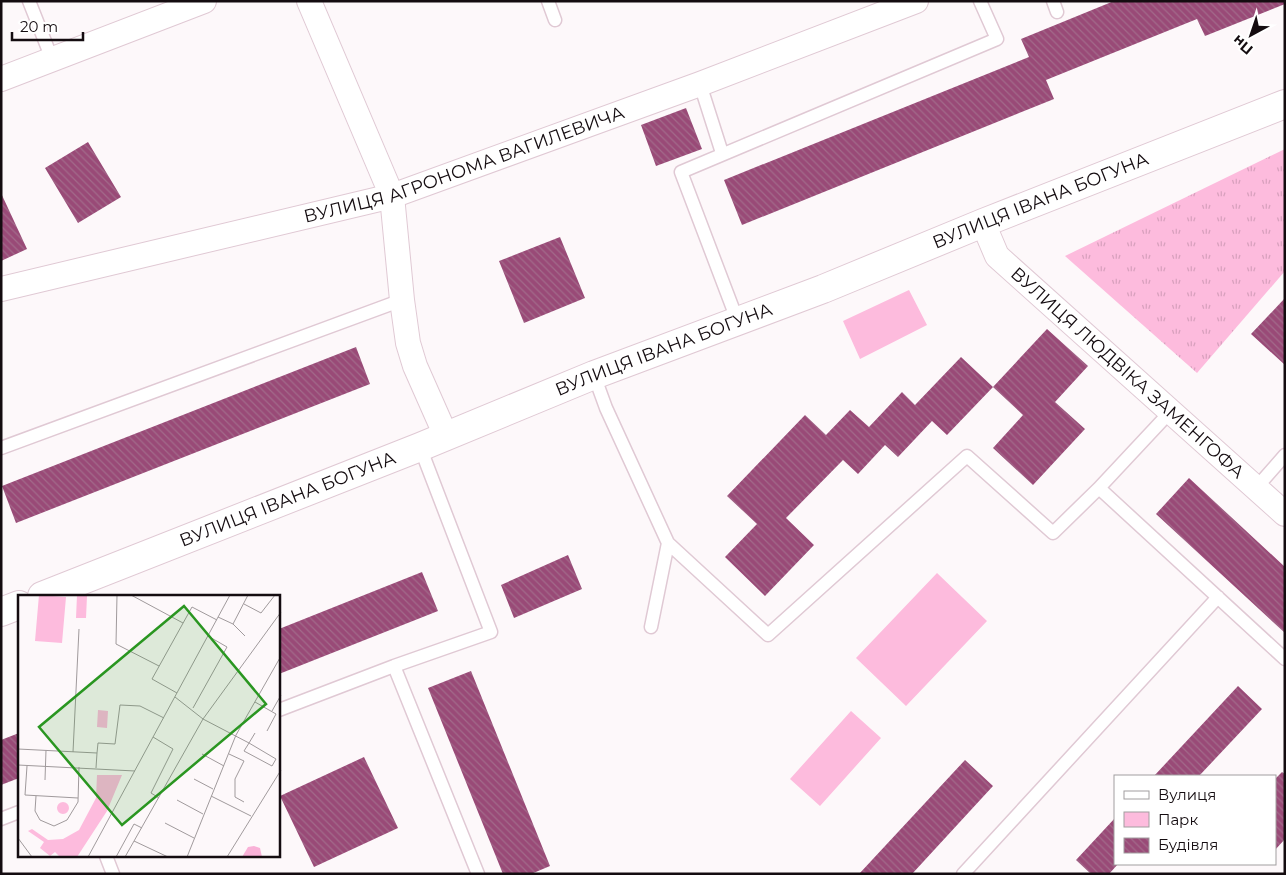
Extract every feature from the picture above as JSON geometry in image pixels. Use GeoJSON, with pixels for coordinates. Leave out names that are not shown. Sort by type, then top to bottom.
{"type":"FeatureCollection","features":[{"type":"Feature","properties":{"kind":"street"},"geometry":{"type":"LineString","coordinates":[[1,79],[204,1]]}},
{"type":"Feature","properties":{"kind":"street"},"geometry":{"type":"LineString","coordinates":[[310,1],[392,196],[408,343],[415,366],[446,436]]}},
{"type":"Feature","properties":{"kind":"street","name":"ВУЛИЦЯ АГРОНОМА ВАГИЛЕВИЧА"},"geometry":{"type":"LineString","coordinates":[[1,290],[392,196],[700,84],[916,1]]}},
{"type":"Feature","properties":{"kind":"street","name":"ВУЛИЦЯ ІВАНА БОГУНА"},"geometry":{"type":"LineString","coordinates":[[45,595],[420,447],[594,375],[823,290],[983,223],[1285,104]]}},
{"type":"Feature","properties":{"kind":"street","name":"ВУЛИЦЯ ЛЮДВІКА ЗАМЕНГОФА"},"geometry":{"type":"LineString","coordinates":[[983,223],[997,256],[1285,514]]}},
{"type":"Feature","properties":{"kind":"lane"},"geometry":{"type":"LineString","coordinates":[[29,1],[52,59]]}},
{"type":"Feature","properties":{"kind":"lane"},"geometry":{"type":"LineString","coordinates":[[548,1],[555,20]]}},
{"type":"Feature","properties":{"kind":"lane"},"geometry":{"type":"LineString","coordinates":[[738,322],[681,172],[722,153],[997,39],[980,1]]}},
{"type":"Feature","properties":{"kind":"lane"},"geometry":{"type":"LineString","coordinates":[[700,84],[722,153]]}},
{"type":"Feature","properties":{"kind":"lane"},"geometry":{"type":"LineString","coordinates":[[1,448],[402,300]]}},
{"type":"Feature","properties":{"kind":"lane"},"geometry":{"type":"LineString","coordinates":[[594,375],[606,408],[668,543],[768,635],[967,456],[1053,533],[1099,488],[1170,411]]}},
{"type":"Feature","properties":{"kind":"lane"},"geometry":{"type":"LineString","coordinates":[[280,710],[490,632],[420,447]]}},
{"type":"Feature","properties":{"kind":"lane"},"geometry":{"type":"LineString","coordinates":[[1256,488],[1285,455]]}},
{"type":"Feature","properties":{"kind":"lane"},"geometry":{"type":"LineString","coordinates":[[1099,488],[1285,659]]}},
{"type":"Feature","properties":{"kind":"lane"},"geometry":{"type":"LineString","coordinates":[[651,627],[668,543]]}},
{"type":"Feature","properties":{"kind":"lane"},"geometry":{"type":"LineString","coordinates":[[963,874],[1218,597]]}},
{"type":"Feature","properties":{"kind":"lane"},"geometry":{"type":"LineString","coordinates":[[394,666],[478,874]]}},
{"type":"Feature","properties":{"kind":"lane"},"geometry":{"type":"LineString","coordinates":[[1,819],[18,812]]}},
{"type":"Feature","properties":{"kind":"lane"},"geometry":{"type":"LineString","coordinates":[[107,858],[113,874]]}},
{"type":"Feature","properties":{"kind":"green space"},"geometry":{"type":"Polygon","coordinates":[[[1285,149],[1285,271],[1197,373],[1065,256],[1285,149]]]}},
{"type":"Feature","properties":{"kind":"green space"},"geometry":{"type":"Polygon","coordinates":[[[909,290],[927,325],[860,359],[843,321],[909,290]]]}},
{"type":"Feature","properties":{"kind":"green space"},"geometry":{"type":"Polygon","coordinates":[[[937,573],[987,621],[906,706],[856,658],[937,573]]]}},
{"type":"Feature","properties":{"kind":"green space"},"geometry":{"type":"Polygon","coordinates":[[[851,711],[881,738],[820,806],[790,779],[851,711]]]}},
{"type":"Feature","properties":{"kind":"building"},"geometry":{"type":"Polygon","coordinates":[[[1114,1],[1285,1],[1285,4],[1205,36],[1197,19],[1046,80],[1054,99],[742,225],[724,180],[1029,57],[1021,39],[1114,1]]]}},
{"type":"Feature","properties":{"kind":"building"},"geometry":{"type":"Polygon","coordinates":[[[686,108],[702,149],[656,166],[641,125],[686,108]]]}},
{"type":"Feature","properties":{"kind":"building"},"geometry":{"type":"Polygon","coordinates":[[[88,142],[121,197],[78,223],[45,168],[88,142]]]}},
{"type":"Feature","properties":{"kind":"building"},"geometry":{"type":"Polygon","coordinates":[[[1,193],[27,249],[1,261],[1,193]]]}},
{"type":"Feature","properties":{"kind":"building"},"geometry":{"type":"Polygon","coordinates":[[[560,237],[585,298],[524,323],[499,261],[560,237]]]}},
{"type":"Feature","properties":{"kind":"building"},"geometry":{"type":"Polygon","coordinates":[[[1285,298],[1285,365],[1251,334],[1285,298]]]}},
{"type":"Feature","properties":{"kind":"building"},"geometry":{"type":"Polygon","coordinates":[[[1047,329],[1088,366],[1055,402],[1085,429],[1033,485],[993,448],[1023,415],[993,387],[1047,329]]]}},
{"type":"Feature","properties":{"kind":"building"},"geometry":{"type":"Polygon","coordinates":[[[356,347],[370,384],[16,523],[2,486],[356,347]]]}},
{"type":"Feature","properties":{"kind":"building"},"geometry":{"type":"Polygon","coordinates":[[[961,357],[993,387],[947,435],[932,421],[898,457],[885,445],[858,474],[843,460],[786,518],[814,545],[765,596],[725,557],[757,524],[727,496],[805,415],[826,435],[850,410],[869,427],[902,392],[915,405],[961,357]]]}},
{"type":"Feature","properties":{"kind":"building"},"geometry":{"type":"Polygon","coordinates":[[[1189,478],[1285,567],[1285,633],[1156,514],[1189,478]]]}},
{"type":"Feature","properties":{"kind":"building"},"geometry":{"type":"Polygon","coordinates":[[[568,555],[582,589],[514,618],[501,585],[568,555]]]}},
{"type":"Feature","properties":{"kind":"building"},"geometry":{"type":"Polygon","coordinates":[[[422,572],[438,611],[280,674],[280,629],[422,572]]]}},
{"type":"Feature","properties":{"kind":"building"},"geometry":{"type":"Polygon","coordinates":[[[471,671],[550,866],[531,874],[503,874],[428,688],[471,671]]]}},
{"type":"Feature","properties":{"kind":"building"},"geometry":{"type":"Polygon","coordinates":[[[1238,686],[1262,709],[1200,775],[1155,775],[1238,686]]]}},
{"type":"Feature","properties":{"kind":"building"},"geometry":{"type":"Polygon","coordinates":[[[18,733],[18,778],[1,785],[1,740],[18,733]]]}},
{"type":"Feature","properties":{"kind":"building"},"geometry":{"type":"Polygon","coordinates":[[[364,757],[398,828],[314,867],[280,796],[364,757]]]}},
{"type":"Feature","properties":{"kind":"building"},"geometry":{"type":"Polygon","coordinates":[[[965,760],[993,786],[912,874],[859,874],[965,760]]]}},
{"type":"Feature","properties":{"kind":"building"},"geometry":{"type":"Polygon","coordinates":[[[1282,772],[1285,774],[1285,839],[1276,849],[1276,778],[1282,772]]]}},
{"type":"Feature","properties":{"kind":"building"},"geometry":{"type":"Polygon","coordinates":[[[1114,819],[1114,865],[1117,865],[1109,874],[1091,874],[1076,860],[1114,819]]]}}]}
